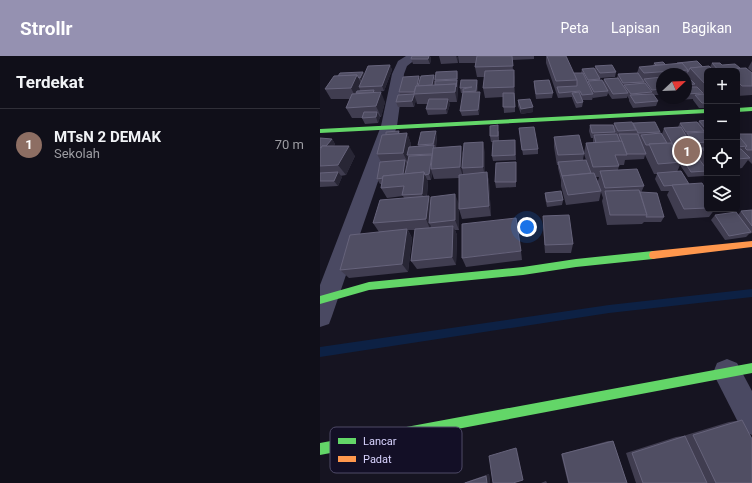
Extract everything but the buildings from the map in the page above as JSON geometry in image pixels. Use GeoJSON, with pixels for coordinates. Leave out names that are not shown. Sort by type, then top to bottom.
{"type":"FeatureCollection","features":[{"type":"Feature","properties":{"kind":"street"},"geometry":{"type":"LineString","coordinates":[[322,305],[389,126],[398,74],[402,64],[414,56]]}},
{"type":"Feature","properties":{"kind":"street"},"geometry":{"type":"LineString","coordinates":[[740,110],[752,109]]}},
{"type":"Feature","properties":{"kind":"street"},"geometry":{"type":"LineString","coordinates":[[320,131],[389,126],[704,111]]}},
{"type":"Feature","properties":{"kind":"street"},"geometry":{"type":"LineString","coordinates":[[322,305],[369,286],[523,271],[584,262],[752,244]]}},
{"type":"Feature","properties":{"kind":"street"},"geometry":{"type":"LineString","coordinates":[[437,427],[740,370],[752,420]]}},
{"type":"Feature","properties":{"kind":"street"},"geometry":{"type":"LineString","coordinates":[[320,449],[330,447]]}},
{"type":"Feature","properties":{"kind":"waterway"},"geometry":{"type":"LineString","coordinates":[[320,352],[609,309],[752,293]]}},
{"type":"Feature","properties":{"kind":"traffic: fast"},"geometry":{"type":"LineString","coordinates":[[740,110],[752,109]]}},
{"type":"Feature","properties":{"kind":"traffic: fast"},"geometry":{"type":"LineString","coordinates":[[320,131],[704,111]]}},
{"type":"Feature","properties":{"kind":"traffic: fast"},"geometry":{"type":"LineString","coordinates":[[320,300],[369,286],[523,271],[576,263],[653,255]]}},
{"type":"Feature","properties":{"kind":"traffic: fast"},"geometry":{"type":"LineString","coordinates":[[437,427],[752,368]]}},
{"type":"Feature","properties":{"kind":"traffic: fast"},"geometry":{"type":"LineString","coordinates":[[320,449],[330,447]]}},
{"type":"Feature","properties":{"kind":"traffic: slow"},"geometry":{"type":"LineString","coordinates":[[653,255],[752,244]]}},
{"type":"Feature","properties":{"kind":"place","name":"MTsN 2 DEMAK"},"geometry":{"type":"Point","coordinates":[687,151]}}]}
